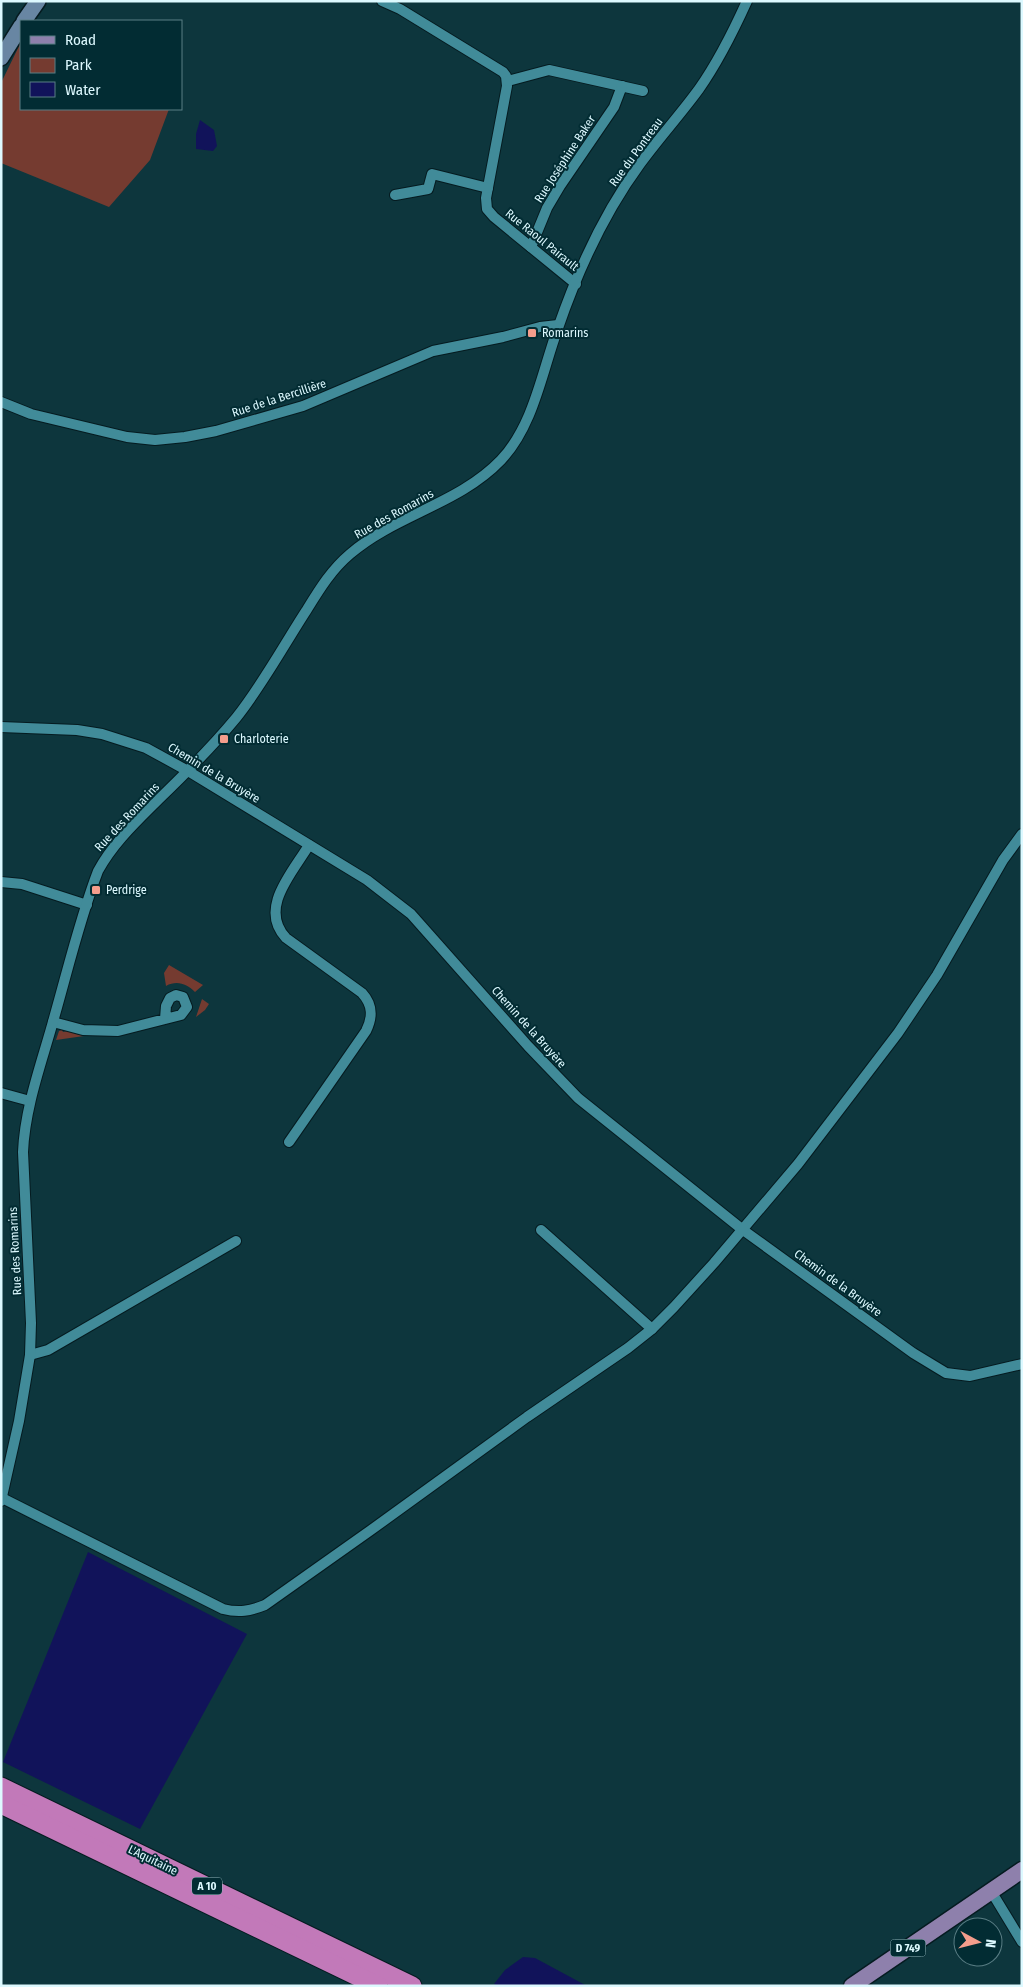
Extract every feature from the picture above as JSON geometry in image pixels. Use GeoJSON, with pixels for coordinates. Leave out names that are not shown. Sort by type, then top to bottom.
{"type":"FeatureCollection","features":[{"type":"Feature","properties":{"kind":"highway","name":"L'Aquitaine"},"geometry":{"type":"LineString","coordinates":[[1,1787],[412,1986]]}},
{"type":"Feature","properties":{"kind":"highway","name":"L'Aquitaine"},"geometry":{"type":"LineString","coordinates":[[1,1804],[378,1986]]}},
{"type":"Feature","properties":{"kind":"main road"},"geometry":{"type":"LineString","coordinates":[[25,20],[38,1]]}},
{"type":"Feature","properties":{"kind":"main road"},"geometry":{"type":"LineString","coordinates":[[1,58],[20,28]]}},
{"type":"Feature","properties":{"kind":"main road","name":"D 749"},"geometry":{"type":"LineString","coordinates":[[852,1986],[1022,1870]]}},
{"type":"Feature","properties":{"kind":"street"},"geometry":{"type":"LineString","coordinates":[[382,1],[400,8],[503,72],[508,81],[549,70],[643,91]]}},
{"type":"Feature","properties":{"kind":"street","name":"Rue du Pontreau"},"geometry":{"type":"LineString","coordinates":[[558,325],[600,227],[639,164],[700,88],[734,30],[747,1]]}},
{"type":"Feature","properties":{"kind":"street","name":"Rue Raoul Pairault"},"geometry":{"type":"LineString","coordinates":[[508,81],[486,203],[490,213],[576,284]]}},
{"type":"Feature","properties":{"kind":"street","name":"Rue Joséphine Baker"},"geometry":{"type":"LineString","coordinates":[[531,247],[547,208],[614,107],[622,86]]}},
{"type":"Feature","properties":{"kind":"street"},"geometry":{"type":"LineString","coordinates":[[395,196],[428,189],[432,174],[488,188]]}},
{"type":"Feature","properties":{"kind":"street","name":"Rue de la Bercillière"},"geometry":{"type":"LineString","coordinates":[[1,402],[31,414],[127,437],[155,440],[185,437],[216,431],[310,403],[433,351],[540,327],[558,325]]}},
{"type":"Feature","properties":{"kind":"street","name":"Rue des Romarins"},"geometry":{"type":"LineString","coordinates":[[2,1499],[19,1421],[30,1355],[31,1323],[23,1152],[24,1134],[30,1101],[86,905],[98,871],[110,851],[188,771],[243,708],[322,587],[341,562],[351,552],[379,534],[467,487],[486,473],[511,448],[531,408],[558,325]]}},
{"type":"Feature","properties":{"kind":"street","name":"Chemin de la Bruyère"},"geometry":{"type":"LineString","coordinates":[[1,728],[56,728],[102,734],[146,748],[188,771],[310,845],[382,890],[411,914],[528,1046],[578,1098],[744,1230],[871,1323],[941,1371],[958,1376],[970,1376],[1022,1364]]}},
{"type":"Feature","properties":{"kind":"street"},"geometry":{"type":"LineString","coordinates":[[2,1499],[224,1609],[234,1612],[265,1605],[505,1432],[628,1348],[652,1329],[744,1230],[823,1134],[898,1034],[937,975],[1003,860],[1022,834]]}},
{"type":"Feature","properties":{"kind":"street"},"geometry":{"type":"LineString","coordinates":[[289,1142],[366,1031],[372,1017],[370,1004],[362,993],[286,938],[275,923],[274,912],[280,893],[310,845]]}},
{"type":"Feature","properties":{"kind":"street"},"geometry":{"type":"LineString","coordinates":[[1,882],[22,884],[86,905]]}},
{"type":"Feature","properties":{"kind":"street"},"geometry":{"type":"LineString","coordinates":[[53,1022],[83,1030],[105,1032],[165,1019]]}},
{"type":"Feature","properties":{"kind":"street"},"geometry":{"type":"LineString","coordinates":[[1,1093],[30,1101]]}},
{"type":"Feature","properties":{"kind":"street"},"geometry":{"type":"LineString","coordinates":[[541,1230],[652,1329]]}},
{"type":"Feature","properties":{"kind":"street"},"geometry":{"type":"LineString","coordinates":[[30,1355],[48,1350],[236,1241]]}},
{"type":"Feature","properties":{"kind":"street"},"geometry":{"type":"LineString","coordinates":[[991,1891],[1022,1942]]}},
{"type":"Feature","properties":{"kind":"green space"},"geometry":{"type":"Polygon","coordinates":[[[20,44],[20,110],[169,110],[150,160],[109,207],[1,163],[1,83],[20,44]]]}},
{"type":"Feature","properties":{"kind":"green space"},"geometry":{"type":"Polygon","coordinates":[[[169,965],[203,985],[195,992],[182,984],[174,983],[166,986],[164,973],[169,965]]]}},
{"type":"Feature","properties":{"kind":"green space"},"geometry":{"type":"Polygon","coordinates":[[[202,999],[209,1004],[196,1017],[202,999]]]}},
{"type":"Feature","properties":{"kind":"green space"},"geometry":{"type":"Polygon","coordinates":[[[62,1030],[63,1032],[67,1031],[84,1036],[56,1040],[59,1031],[62,1030]]]}},
{"type":"Feature","properties":{"kind":"water"},"geometry":{"type":"Polygon","coordinates":[[[200,120],[214,130],[217,146],[213,151],[196,149],[196,134],[200,120]]]}},
{"type":"Feature","properties":{"kind":"water"},"geometry":{"type":"Polygon","coordinates":[[[88,1552],[247,1634],[140,1829],[3,1762],[88,1552]]]}},
{"type":"Feature","properties":{"kind":"water"},"geometry":{"type":"Polygon","coordinates":[[[523,1957],[535,1958],[587,1986],[498,1986],[494,1984],[505,1970],[523,1957]]]}},
{"type":"Feature","properties":{"kind":"place","name":"Romarins"},"geometry":{"type":"Point","coordinates":[532,333]}},
{"type":"Feature","properties":{"kind":"place","name":"Charloterie"},"geometry":{"type":"Point","coordinates":[224,739]}},
{"type":"Feature","properties":{"kind":"place","name":"Perdrige"},"geometry":{"type":"Point","coordinates":[96,890]}}]}
